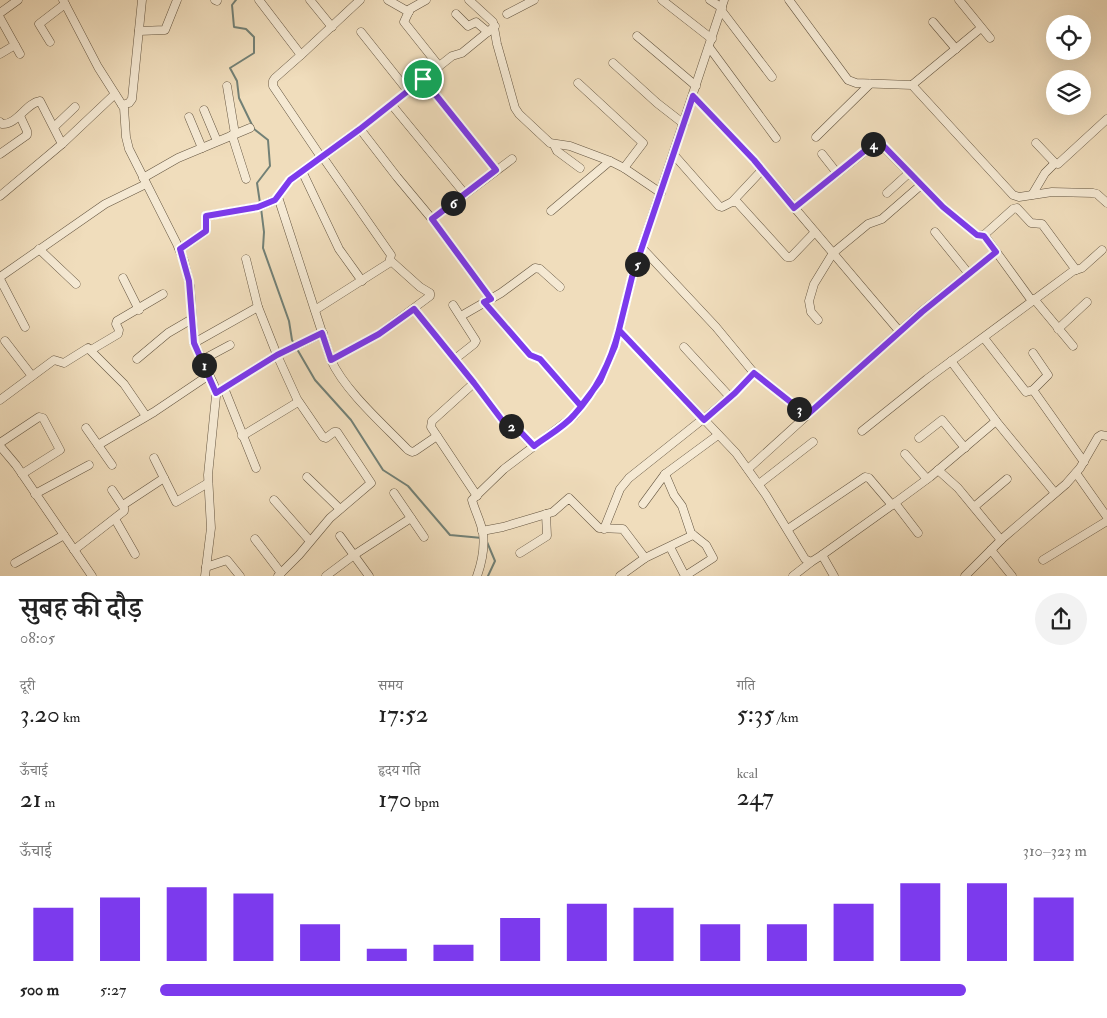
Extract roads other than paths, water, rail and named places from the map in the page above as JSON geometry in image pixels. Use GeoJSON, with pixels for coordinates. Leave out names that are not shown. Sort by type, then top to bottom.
{"type":"FeatureCollection","features":[{"type":"Feature","properties":{"kind":"street"},"geometry":{"type":"LineString","coordinates":[[0,13],[18,0]]}},
{"type":"Feature","properties":{"kind":"street"},"geometry":{"type":"LineString","coordinates":[[122,105],[129,103],[132,99],[142,0]]}},
{"type":"Feature","properties":{"kind":"street"},"geometry":{"type":"LineString","coordinates":[[139,32],[164,30],[177,0]]}},
{"type":"Feature","properties":{"kind":"street"},"geometry":{"type":"LineString","coordinates":[[259,0],[301,55]]}},
{"type":"Feature","properties":{"kind":"street"},"geometry":{"type":"LineString","coordinates":[[310,0],[332,27]]}},
{"type":"Feature","properties":{"kind":"street"},"geometry":{"type":"LineString","coordinates":[[331,360],[379,334],[431,295],[391,260],[391,255],[273,84],[275,78],[360,0]]}},
{"type":"Feature","properties":{"kind":"street"},"geometry":{"type":"LineString","coordinates":[[388,0],[408,12]]}},
{"type":"Feature","properties":{"kind":"street"},"geometry":{"type":"LineString","coordinates":[[426,0],[412,7],[404,23],[439,66]]}},
{"type":"Feature","properties":{"kind":"street"},"geometry":{"type":"LineString","coordinates":[[469,0],[492,20],[491,29],[517,111],[540,134],[554,144],[570,146],[610,161],[624,168],[661,193]]}},
{"type":"Feature","properties":{"kind":"street"},"geometry":{"type":"LineString","coordinates":[[507,14],[534,0]]}},
{"type":"Feature","properties":{"kind":"street"},"geometry":{"type":"LineString","coordinates":[[662,0],[712,39]]}},
{"type":"Feature","properties":{"kind":"street"},"geometry":{"type":"LineString","coordinates":[[710,0],[722,6],[772,77]]}},
{"type":"Feature","properties":{"kind":"street"},"geometry":{"type":"LineString","coordinates":[[789,0],[845,77],[852,82],[912,86],[981,28]]}},
{"type":"Feature","properties":{"kind":"street"},"geometry":{"type":"LineString","coordinates":[[959,0],[990,38]]}},
{"type":"Feature","properties":{"kind":"street"},"geometry":{"type":"LineString","coordinates":[[50,42],[39,24],[64,2],[122,105],[127,143],[180,249],[189,281],[194,343],[216,393],[208,483],[212,512],[205,571]]}},
{"type":"Feature","properties":{"kind":"street"},"geometry":{"type":"LineString","coordinates":[[476,576],[483,559],[483,532],[474,511],[472,500],[504,468],[574,416],[600,381],[615,346],[632,277],[722,6]]}},
{"type":"Feature","properties":{"kind":"street"},"geometry":{"type":"LineString","coordinates":[[456,14],[468,26],[476,22],[491,29]]}},
{"type":"Feature","properties":{"kind":"street"},"geometry":{"type":"LineString","coordinates":[[0,18],[20,54]]}},
{"type":"Feature","properties":{"kind":"street"},"geometry":{"type":"LineString","coordinates":[[933,22],[956,49]]}},
{"type":"Feature","properties":{"kind":"street"},"geometry":{"type":"LineString","coordinates":[[180,249],[206,231],[206,216],[258,207],[278,197],[290,180],[360,129],[452,56],[462,53],[491,29]]}},
{"type":"Feature","properties":{"kind":"street"},"geometry":{"type":"LineString","coordinates":[[361,32],[408,91]]}},
{"type":"Feature","properties":{"kind":"street"},"geometry":{"type":"LineString","coordinates":[[636,36],[696,86]]}},
{"type":"Feature","properties":{"kind":"street"},"geometry":{"type":"LineString","coordinates":[[0,54],[15,44]]}},
{"type":"Feature","properties":{"kind":"street"},"geometry":{"type":"LineString","coordinates":[[709,47],[776,138]]}},
{"type":"Feature","properties":{"kind":"street"},"geometry":{"type":"LineString","coordinates":[[613,63],[657,103],[684,124]]}},
{"type":"Feature","properties":{"kind":"street"},"geometry":{"type":"LineString","coordinates":[[423,79],[496,170]]}},
{"type":"Feature","properties":{"kind":"street"},"geometry":{"type":"LineString","coordinates":[[578,83],[643,143],[624,168]]}},
{"type":"Feature","properties":{"kind":"street"},"geometry":{"type":"LineString","coordinates":[[816,137],[870,84]]}},
{"type":"Feature","properties":{"kind":"street"},"geometry":{"type":"LineString","coordinates":[[227,86],[233,134],[246,179]]}},
{"type":"Feature","properties":{"kind":"street"},"geometry":{"type":"LineString","coordinates":[[912,86],[1013,195],[1017,197],[1052,192],[1093,193],[1106,201]]}},
{"type":"Feature","properties":{"kind":"street"},"geometry":{"type":"LineString","coordinates":[[0,196],[62,144],[115,94]]}},
{"type":"Feature","properties":{"kind":"street"},"geometry":{"type":"LineString","coordinates":[[693,96],[762,170],[900,332]]}},
{"type":"Feature","properties":{"kind":"street"},"geometry":{"type":"LineString","coordinates":[[0,122],[6,125],[40,101],[62,144]]}},
{"type":"Feature","properties":{"kind":"street"},"geometry":{"type":"LineString","coordinates":[[391,104],[465,194]]}},
{"type":"Feature","properties":{"kind":"street"},"geometry":{"type":"LineString","coordinates":[[54,127],[75,107]]}},
{"type":"Feature","properties":{"kind":"street"},"geometry":{"type":"LineString","coordinates":[[204,110],[217,141]]}},
{"type":"Feature","properties":{"kind":"street"},"geometry":{"type":"LineString","coordinates":[[0,154],[27,135],[20,116]]}},
{"type":"Feature","properties":{"kind":"street"},"geometry":{"type":"LineString","coordinates":[[189,116],[202,148]]}},
{"type":"Feature","properties":{"kind":"street"},"geometry":{"type":"LineString","coordinates":[[1032,195],[1045,173],[1055,163],[1058,164],[1107,118]]}},
{"type":"Feature","properties":{"kind":"street"},"geometry":{"type":"LineString","coordinates":[[24,327],[0,278],[105,204],[145,181],[178,158],[250,128]]}},
{"type":"Feature","properties":{"kind":"street"},"geometry":{"type":"LineString","coordinates":[[360,129],[432,219],[487,301],[530,355],[540,359],[581,406]]}},
{"type":"Feature","properties":{"kind":"street"},"geometry":{"type":"LineString","coordinates":[[794,208],[878,140],[943,207],[977,235],[984,236],[1033,300],[1073,346]]}},
{"type":"Feature","properties":{"kind":"street"},"geometry":{"type":"LineString","coordinates":[[1036,143],[1055,163]]}},
{"type":"Feature","properties":{"kind":"street"},"geometry":{"type":"LineString","coordinates":[[554,144],[557,151],[580,168]]}},
{"type":"Feature","properties":{"kind":"street"},"geometry":{"type":"LineString","coordinates":[[822,154],[837,173]]}},
{"type":"Feature","properties":{"kind":"street"},"geometry":{"type":"LineString","coordinates":[[674,155],[719,206],[724,207],[732,202],[762,170]]}},
{"type":"Feature","properties":{"kind":"street"},"geometry":{"type":"LineString","coordinates":[[432,219],[512,159]]}},
{"type":"Feature","properties":{"kind":"street"},"geometry":{"type":"LineString","coordinates":[[551,211],[610,161]]}},
{"type":"Feature","properties":{"kind":"street"},"geometry":{"type":"LineString","coordinates":[[302,171],[339,249],[362,281]]}},
{"type":"Feature","properties":{"kind":"street"},"geometry":{"type":"LineString","coordinates":[[887,193],[909,173]]}},
{"type":"Feature","properties":{"kind":"street"},"geometry":{"type":"LineString","coordinates":[[818,320],[811,312],[809,301],[814,284],[833,253],[868,224],[882,219],[921,185]]}},
{"type":"Feature","properties":{"kind":"street"},"geometry":{"type":"LineString","coordinates":[[278,197],[331,360],[342,379],[408,450],[416,451],[437,436]]}},
{"type":"Feature","properties":{"kind":"street"},"geometry":{"type":"LineString","coordinates":[[984,236],[1015,208],[1017,197]]}},
{"type":"Feature","properties":{"kind":"street"},"geometry":{"type":"LineString","coordinates":[[732,202],[736,202],[787,257],[790,257],[815,232]]}},
{"type":"Feature","properties":{"kind":"street"},"geometry":{"type":"LineString","coordinates":[[1015,208],[1031,223],[1042,224],[1076,270]]}},
{"type":"Feature","properties":{"kind":"street"},"geometry":{"type":"LineString","coordinates":[[935,232],[969,274]]}},
{"type":"Feature","properties":{"kind":"street"},"geometry":{"type":"LineString","coordinates":[[642,248],[716,327],[754,373],[807,415]]}},
{"type":"Feature","properties":{"kind":"street"},"geometry":{"type":"LineString","coordinates":[[39,249],[76,284]]}},
{"type":"Feature","properties":{"kind":"street"},"geometry":{"type":"LineString","coordinates":[[862,431],[927,379],[1073,271],[1082,268],[1102,250]]}},
{"type":"Feature","properties":{"kind":"street"},"geometry":{"type":"LineString","coordinates":[[748,470],[900,332],[996,252]]}},
{"type":"Feature","properties":{"kind":"street"},"geometry":{"type":"LineString","coordinates":[[246,259],[258,307],[298,402],[323,437],[326,438],[337,432],[371,481],[370,484],[321,527],[280,574],[255,539]]}},
{"type":"Feature","properties":{"kind":"street"},"geometry":{"type":"LineString","coordinates":[[315,310],[362,281],[391,260]]}},
{"type":"Feature","properties":{"kind":"street"},"geometry":{"type":"LineString","coordinates":[[461,316],[487,301],[535,268],[540,269],[560,287]]}},
{"type":"Feature","properties":{"kind":"street"},"geometry":{"type":"LineString","coordinates":[[124,278],[139,310]]}},
{"type":"Feature","properties":{"kind":"street"},"geometry":{"type":"LineString","coordinates":[[91,350],[118,334],[117,321],[139,310],[163,294]]}},
{"type":"Feature","properties":{"kind":"street"},"geometry":{"type":"LineString","coordinates":[[1058,328],[1088,302]]}},
{"type":"Feature","properties":{"kind":"street"},"geometry":{"type":"LineString","coordinates":[[454,305],[476,341],[455,359]]}},
{"type":"Feature","properties":{"kind":"street"},"geometry":{"type":"LineString","coordinates":[[194,343],[258,307]]}},
{"type":"Feature","properties":{"kind":"street"},"geometry":{"type":"LineString","coordinates":[[414,309],[505,424],[516,427],[534,446]]}},
{"type":"Feature","properties":{"kind":"street"},"geometry":{"type":"LineString","coordinates":[[137,359],[168,333],[192,318]]}},
{"type":"Feature","properties":{"kind":"street"},"geometry":{"type":"LineString","coordinates":[[619,330],[736,453],[788,528],[805,559],[811,562]]}},
{"type":"Feature","properties":{"kind":"street"},"geometry":{"type":"LineString","coordinates":[[216,393],[277,355],[322,333]]}},
{"type":"Feature","properties":{"kind":"street"},"geometry":{"type":"LineString","coordinates":[[984,338],[1024,391],[1028,392],[1033,390],[1048,375],[1033,353]]}},
{"type":"Feature","properties":{"kind":"street"},"geometry":{"type":"LineString","coordinates":[[4,341],[32,376]]}},
{"type":"Feature","properties":{"kind":"street"},"geometry":{"type":"LineString","coordinates":[[202,360],[230,345]]}},
{"type":"Feature","properties":{"kind":"street"},"geometry":{"type":"LineString","coordinates":[[684,347],[730,397]]}},
{"type":"Feature","properties":{"kind":"street"},"geometry":{"type":"LineString","coordinates":[[0,400],[54,360],[62,364],[85,348],[91,350],[124,384],[146,416]]}},
{"type":"Feature","properties":{"kind":"street"},"geometry":{"type":"LineString","coordinates":[[952,361],[996,421],[1056,493]]}},
{"type":"Feature","properties":{"kind":"street"},"geometry":{"type":"LineString","coordinates":[[604,529],[617,497],[629,478],[703,420],[754,373]]}},
{"type":"Feature","properties":{"kind":"street"},"geometry":{"type":"LineString","coordinates":[[98,445],[209,375]]}},
{"type":"Feature","properties":{"kind":"street"},"geometry":{"type":"LineString","coordinates":[[474,383],[432,421],[431,427],[477,496]]}},
{"type":"Feature","properties":{"kind":"street"},"geometry":{"type":"LineString","coordinates":[[224,388],[256,468]]}},
{"type":"Feature","properties":{"kind":"street"},"geometry":{"type":"LineString","coordinates":[[1033,390],[1084,462]]}},
{"type":"Feature","properties":{"kind":"street"},"geometry":{"type":"LineString","coordinates":[[242,436],[298,402]]}},
{"type":"Feature","properties":{"kind":"street"},"geometry":{"type":"LineString","coordinates":[[22,474],[60,450],[42,418],[39,417],[0,444],[92,576]]}},
{"type":"Feature","properties":{"kind":"street"},"geometry":{"type":"LineString","coordinates":[[920,438],[942,420],[965,448]]}},
{"type":"Feature","properties":{"kind":"street"},"geometry":{"type":"LineString","coordinates":[[793,576],[927,479],[996,421]]}},
{"type":"Feature","properties":{"kind":"street"},"geometry":{"type":"LineString","coordinates":[[86,428],[112,465]]}},
{"type":"Feature","properties":{"kind":"street"},"geometry":{"type":"LineString","coordinates":[[643,504],[673,466],[718,435]]}},
{"type":"Feature","properties":{"kind":"street"},"geometry":{"type":"LineString","coordinates":[[965,576],[1001,540],[1056,493],[1084,462],[1098,437],[1101,435],[1107,436]]}},
{"type":"Feature","properties":{"kind":"street"},"geometry":{"type":"LineString","coordinates":[[759,484],[814,442]]}},
{"type":"Feature","properties":{"kind":"street"},"geometry":{"type":"LineString","coordinates":[[905,454],[927,479]]}},
{"type":"Feature","properties":{"kind":"street"},"geometry":{"type":"LineString","coordinates":[[154,458],[176,502],[208,483]]}},
{"type":"Feature","properties":{"kind":"street"},"geometry":{"type":"LineString","coordinates":[[36,494],[89,465]]}},
{"type":"Feature","properties":{"kind":"street"},"geometry":{"type":"LineString","coordinates":[[938,470],[958,488],[1001,540]]}},
{"type":"Feature","properties":{"kind":"street"},"geometry":{"type":"LineString","coordinates":[[1043,560],[1107,519],[1076,472]]}},
{"type":"Feature","properties":{"kind":"street"},"geometry":{"type":"LineString","coordinates":[[665,474],[682,506],[689,530],[707,547],[714,558],[685,576],[670,547]]}},
{"type":"Feature","properties":{"kind":"street"},"geometry":{"type":"LineString","coordinates":[[307,477],[340,510]]}},
{"type":"Feature","properties":{"kind":"street"},"geometry":{"type":"LineString","coordinates":[[788,528],[866,477],[874,482],[918,533]]}},
{"type":"Feature","properties":{"kind":"street"},"geometry":{"type":"LineString","coordinates":[[123,505],[164,478]]}},
{"type":"Feature","properties":{"kind":"street"},"geometry":{"type":"LineString","coordinates":[[974,507],[1007,480]]}},
{"type":"Feature","properties":{"kind":"street"},"geometry":{"type":"LineString","coordinates":[[74,550],[124,511],[123,505],[112,490]]}},
{"type":"Feature","properties":{"kind":"street"},"geometry":{"type":"LineString","coordinates":[[394,493],[424,537]]}},
{"type":"Feature","properties":{"kind":"street"},"geometry":{"type":"LineString","coordinates":[[483,532],[555,511],[569,498],[598,528],[624,529],[645,558]]}},
{"type":"Feature","properties":{"kind":"street"},"geometry":{"type":"LineString","coordinates":[[274,500],[310,541]]}},
{"type":"Feature","properties":{"kind":"street"},"geometry":{"type":"LineString","coordinates":[[520,553],[547,536],[546,514]]}},
{"type":"Feature","properties":{"kind":"street"},"geometry":{"type":"LineString","coordinates":[[326,576],[354,555],[411,518]]}},
{"type":"Feature","properties":{"kind":"street"},"geometry":{"type":"LineString","coordinates":[[115,519],[136,554]]}},
{"type":"Feature","properties":{"kind":"street"},"geometry":{"type":"LineString","coordinates":[[15,563],[64,535]]}},
{"type":"Feature","properties":{"kind":"street"},"geometry":{"type":"LineString","coordinates":[[620,576],[645,558],[693,535]]}},
{"type":"Feature","properties":{"kind":"street"},"geometry":{"type":"LineString","coordinates":[[340,536],[369,576]]}},
{"type":"Feature","properties":{"kind":"street"},"geometry":{"type":"LineString","coordinates":[[991,550],[1012,576]]}},
{"type":"Feature","properties":{"kind":"street"},"geometry":{"type":"LineString","coordinates":[[822,554],[834,576]]}},
{"type":"Feature","properties":{"kind":"street"},"geometry":{"type":"LineString","coordinates":[[205,571],[227,560],[240,576]]}},
{"type":"Feature","properties":{"kind":"waterway"},"geometry":{"type":"LineString","coordinates":[[236,0],[232,5],[234,27],[246,29],[254,37],[254,53],[230,68],[237,81],[239,98],[254,129],[268,140],[270,166],[257,183],[260,203]]}},
{"type":"Feature","properties":{"kind":"waterway"},"geometry":{"type":"LineString","coordinates":[[261,208],[264,232],[263,248],[289,321],[292,340],[295,345]]}},
{"type":"Feature","properties":{"kind":"waterway"},"geometry":{"type":"LineString","coordinates":[[297,349],[315,380],[351,420],[383,470],[408,486],[450,535],[482,538]]}},
{"type":"Feature","properties":{"kind":"waterway"},"geometry":{"type":"LineString","coordinates":[[487,542],[495,561],[488,576]]}}]}
